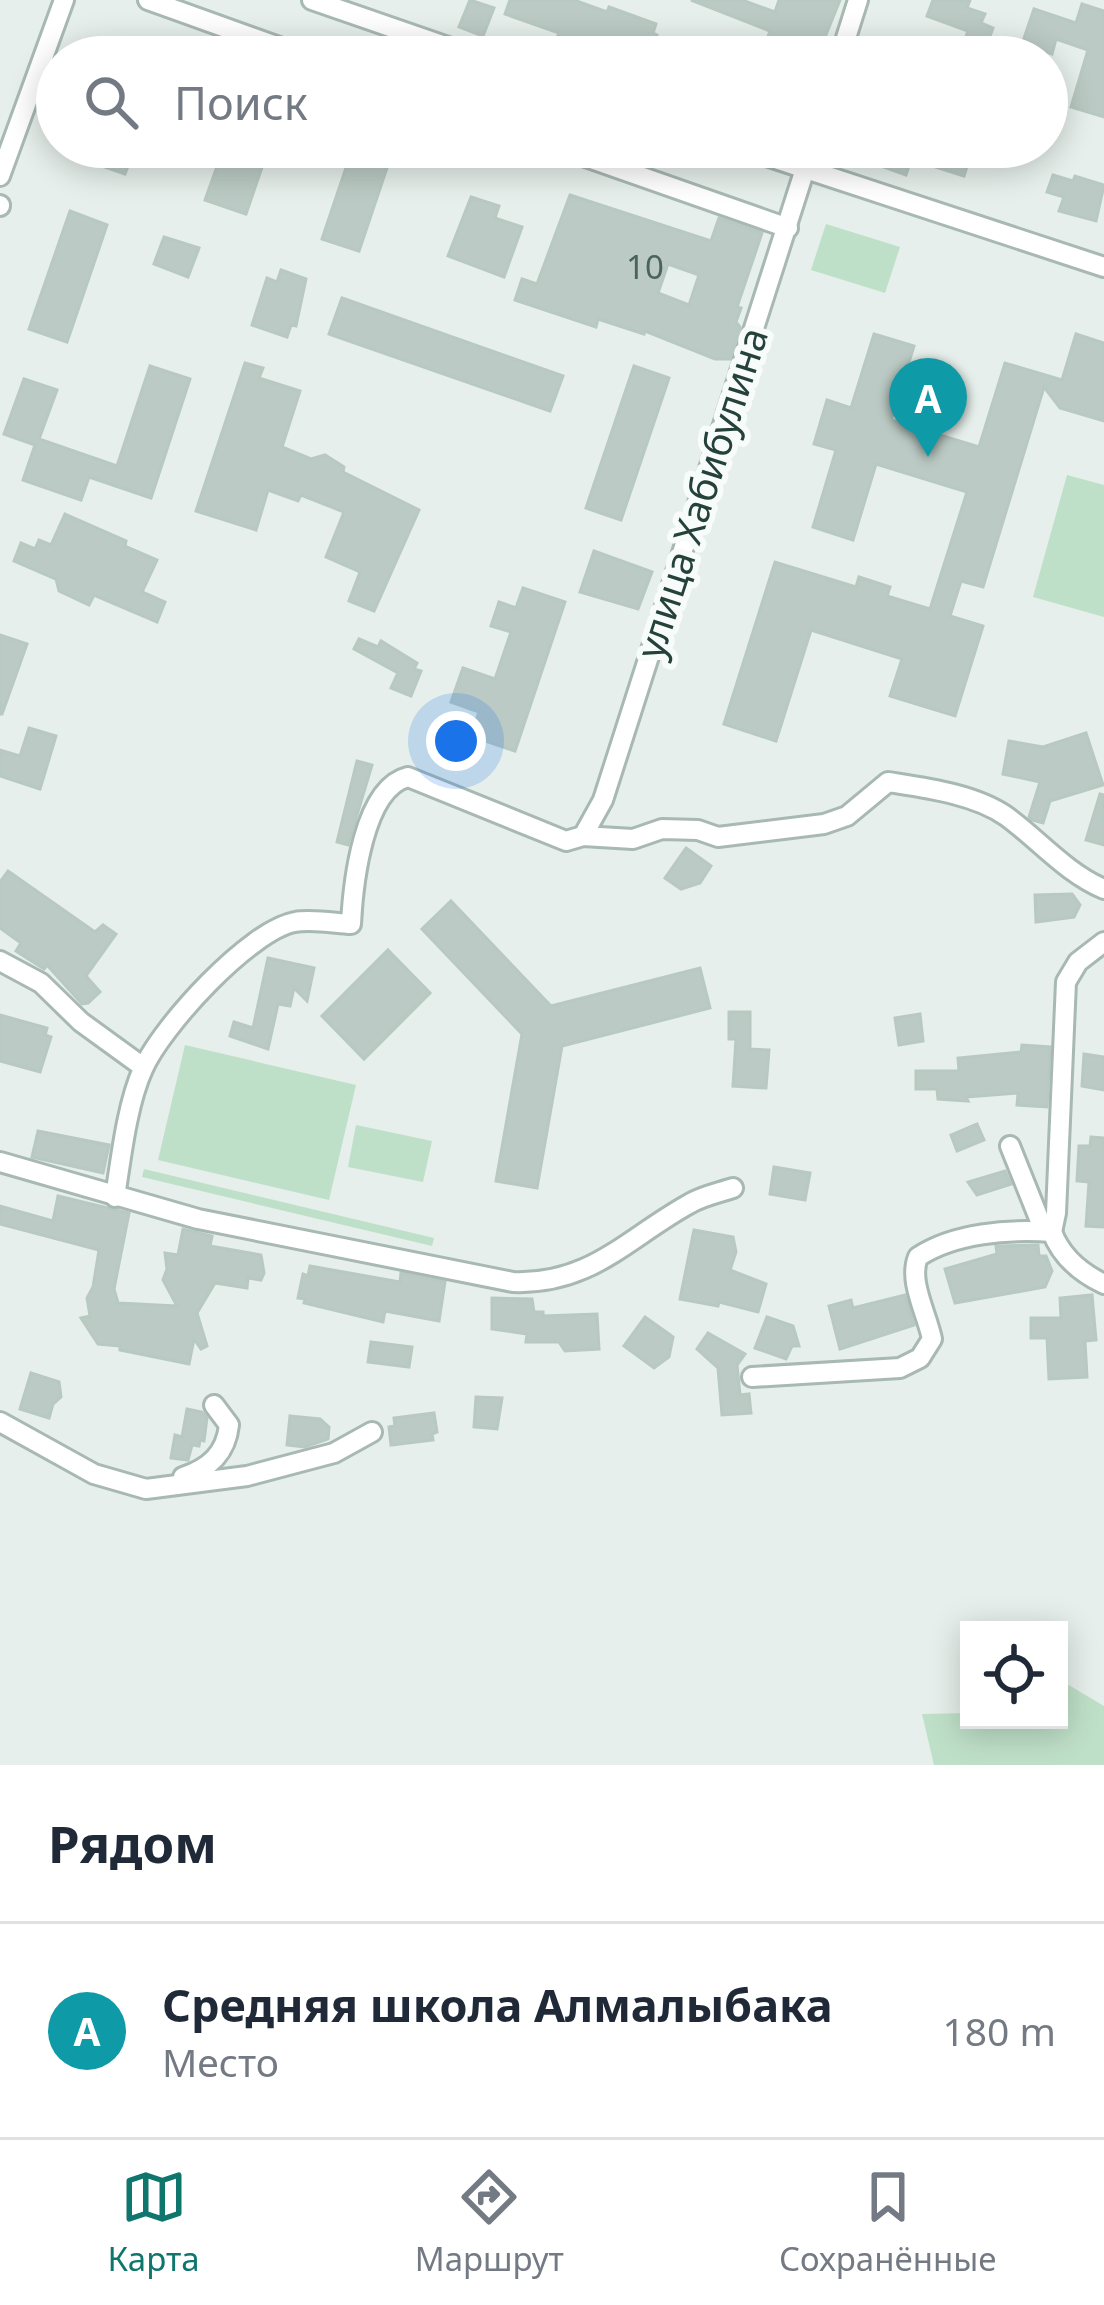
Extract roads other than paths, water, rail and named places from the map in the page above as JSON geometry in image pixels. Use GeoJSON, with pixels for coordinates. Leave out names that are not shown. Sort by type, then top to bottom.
{"type":"FeatureCollection","features":[{"type":"Feature","properties":{"kind":"street"},"geometry":{"type":"LineString","coordinates":[[51,36],[64,0]]}},
{"type":"Feature","properties":{"kind":"street"},"geometry":{"type":"LineString","coordinates":[[148,0],[248,36]]}},
{"type":"Feature","properties":{"kind":"street"},"geometry":{"type":"LineString","coordinates":[[312,0],[417,36]]}},
{"type":"Feature","properties":{"kind":"street"},"geometry":{"type":"LineString","coordinates":[[847,36],[858,0]]}},
{"type":"Feature","properties":{"kind":"street"},"geometry":{"type":"LineString","coordinates":[[0,176],[36,77]]}},
{"type":"Feature","properties":{"kind":"street"},"geometry":{"type":"LineString","coordinates":[[617,168],[788,228]]}},
{"type":"Feature","properties":{"kind":"street"},"geometry":{"type":"LineString","coordinates":[[799,168],[1104,267]]}},
{"type":"Feature","properties":{"kind":"street","name":"улица Хабибулина"},"geometry":{"type":"LineString","coordinates":[[583,836],[603,800],[805,170]]}},
{"type":"Feature","properties":{"kind":"street"},"geometry":{"type":"LineString","coordinates":[[115,1197],[143,1067],[190,1004],[247,945],[272,929],[298,921],[351,924],[370,814],[395,780],[408,777],[566,841],[583,836],[633,839],[662,829],[698,830],[718,837],[824,824],[847,816],[888,782],[933,790],[1001,813],[1081,879],[1104,889]]}},
{"type":"Feature","properties":{"kind":"street"},"geometry":{"type":"LineString","coordinates":[[1047,1232],[1056,1213],[1066,982],[1078,962],[1104,942]]}},
{"type":"Feature","properties":{"kind":"street"},"geometry":{"type":"LineString","coordinates":[[0,961],[41,983],[82,1022],[143,1067]]}},
{"type":"Feature","properties":{"kind":"street"},"geometry":{"type":"LineString","coordinates":[[1010,1146],[1047,1232],[1086,1275],[1104,1284]]}},
{"type":"Feature","properties":{"kind":"street"},"geometry":{"type":"LineString","coordinates":[[0,1162],[115,1197],[303,1241],[513,1282],[540,1283],[563,1280],[596,1264],[693,1201],[733,1188]]}},
{"type":"Feature","properties":{"kind":"street"},"geometry":{"type":"LineString","coordinates":[[752,1377],[900,1368],[920,1358],[932,1339],[915,1280],[917,1257],[973,1237],[1020,1229],[1047,1232]]}},
{"type":"Feature","properties":{"kind":"street"},"geometry":{"type":"LineString","coordinates":[[151,1489],[216,1460],[229,1425],[214,1405]]}},
{"type":"Feature","properties":{"kind":"street"},"geometry":{"type":"LineString","coordinates":[[0,1422],[94,1474],[151,1489],[247,1476],[334,1453],[372,1432]]}},
{"type":"Feature","properties":{"kind":"place","name":"Средняя школа Алмалыбака"},"geometry":{"type":"Point","coordinates":[928,457]}}]}
